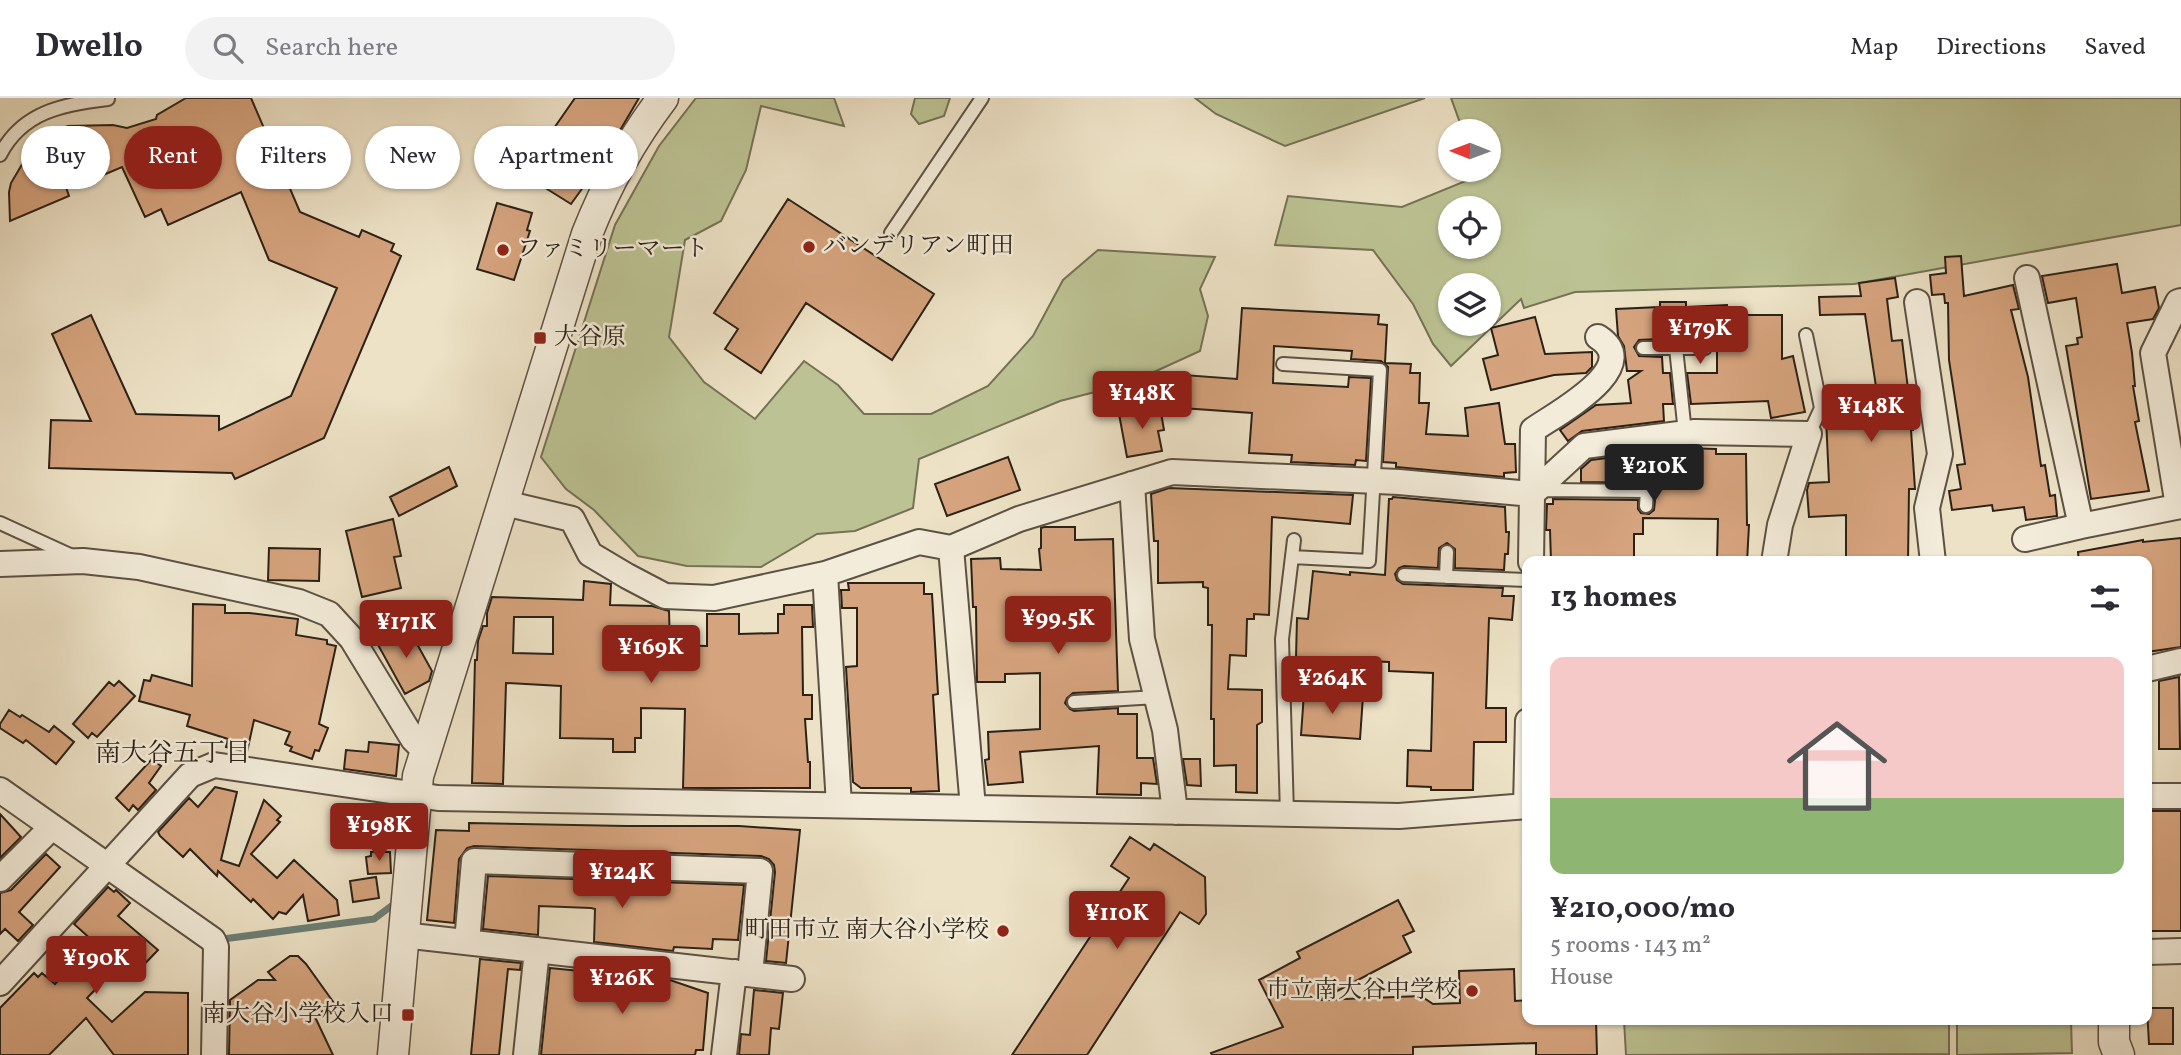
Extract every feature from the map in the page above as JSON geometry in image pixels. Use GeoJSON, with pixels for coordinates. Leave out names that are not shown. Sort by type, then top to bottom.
{"type":"FeatureCollection","features":[{"type":"Feature","properties":{"kind":"street"},"geometry":{"type":"LineString","coordinates":[[393,1055],[418,776],[587,234],[621,163],[663,98]]}},
{"type":"Feature","properties":{"kind":"street"},"geometry":{"type":"LineString","coordinates":[[2027,278],[2081,526]]}},
{"type":"Feature","properties":{"kind":"street"},"geometry":{"type":"LineString","coordinates":[[1917,302],[1940,454],[1927,508],[1932,556]]}},
{"type":"Feature","properties":{"kind":"street"},"geometry":{"type":"LineString","coordinates":[[2025,539],[2180,506],[2153,353],[2178,302],[2181,302]]}},
{"type":"Feature","properties":{"kind":"street"},"geometry":{"type":"LineString","coordinates":[[1531,556],[1533,430],[1597,384],[1609,372],[1614,356],[1610,344],[1598,337]]}},
{"type":"Feature","properties":{"kind":"street"},"geometry":{"type":"LineString","coordinates":[[504,503],[572,519],[590,554],[665,596],[714,598],[825,574],[919,542],[951,548],[1019,519],[1172,472],[1372,481],[1532,494],[1584,446],[1685,433],[1808,434],[1780,525],[1775,556]]}},
{"type":"Feature","properties":{"kind":"street"},"geometry":{"type":"LineString","coordinates":[[1132,484],[1142,639],[1165,730],[1175,812]]}},
{"type":"Feature","properties":{"kind":"street"},"geometry":{"type":"LineString","coordinates":[[951,548],[973,808]]}},
{"type":"Feature","properties":{"kind":"street"},"geometry":{"type":"LineString","coordinates":[[0,564],[83,561],[139,567],[299,602],[329,614],[352,639],[413,739],[426,752]]}},
{"type":"Feature","properties":{"kind":"street"},"geometry":{"type":"LineString","coordinates":[[825,574],[839,806]]}},
{"type":"Feature","properties":{"kind":"street"},"geometry":{"type":"LineString","coordinates":[[2152,668],[2181,661]]}},
{"type":"Feature","properties":{"kind":"street"},"geometry":{"type":"LineString","coordinates":[[0,983],[190,775],[214,765],[415,796],[1399,816],[1522,806]]}},
{"type":"Feature","properties":{"kind":"street"},"geometry":{"type":"LineString","coordinates":[[0,790],[213,940],[216,947],[214,1055]]}},
{"type":"Feature","properties":{"kind":"street"},"geometry":{"type":"LineString","coordinates":[[2152,796],[2181,796]]}},
{"type":"Feature","properties":{"kind":"street"},"geometry":{"type":"LineString","coordinates":[[0,879],[52,827]]}},
{"type":"Feature","properties":{"kind":"street"},"geometry":{"type":"LineString","coordinates":[[467,942],[474,861],[760,871],[724,1055]]}},
{"type":"Feature","properties":{"kind":"street"},"geometry":{"type":"LineString","coordinates":[[403,935],[792,979]]}},
{"type":"Feature","properties":{"kind":"street"},"geometry":{"type":"LineString","coordinates":[[526,1055],[537,950]]}},
{"type":"Feature","properties":{"kind":"street"},"geometry":{"type":"LineString","coordinates":[[2152,952],[2181,951]]}},
{"type":"Feature","properties":{"kind":"street"},"geometry":{"type":"LineString","coordinates":[[2114,1025],[2114,1042],[2119,1055]]}},
{"type":"Feature","properties":{"kind":"lane"},"geometry":{"type":"LineString","coordinates":[[891,233],[982,98]]}},
{"type":"Feature","properties":{"kind":"lane"},"geometry":{"type":"LineString","coordinates":[[0,155],[8,139],[37,115],[77,102],[108,99]]}},
{"type":"Feature","properties":{"kind":"lane"},"geometry":{"type":"LineString","coordinates":[[1806,335],[1821,408],[1808,434]]}},
{"type":"Feature","properties":{"kind":"lane"},"geometry":{"type":"LineString","coordinates":[[1643,348],[1705,348]]}},
{"type":"Feature","properties":{"kind":"lane"},"geometry":{"type":"LineString","coordinates":[[1676,348],[1685,433]]}},
{"type":"Feature","properties":{"kind":"lane"},"geometry":{"type":"LineString","coordinates":[[1283,364],[1305,372],[1380,370],[1369,561],[1292,557]]}},
{"type":"Feature","properties":{"kind":"lane"},"geometry":{"type":"LineString","coordinates":[[1532,494],[1548,490],[1647,491],[1646,506]]}},
{"type":"Feature","properties":{"kind":"lane"},"geometry":{"type":"LineString","coordinates":[[0,523],[83,561]]}},
{"type":"Feature","properties":{"kind":"lane"},"geometry":{"type":"LineString","coordinates":[[1287,814],[1282,639],[1294,540]]}},
{"type":"Feature","properties":{"kind":"lane"},"geometry":{"type":"LineString","coordinates":[[1446,577],[1447,552]]}},
{"type":"Feature","properties":{"kind":"lane"},"geometry":{"type":"LineString","coordinates":[[1404,575],[1522,580]]}},
{"type":"Feature","properties":{"kind":"lane"},"geometry":{"type":"LineString","coordinates":[[1074,702],[1157,697]]}},
{"type":"Feature","properties":{"kind":"green space"},"geometry":{"type":"Polygon","coordinates":[[[696,98],[834,98],[844,126],[761,106],[746,170],[721,221],[685,240],[669,337],[704,382],[755,419],[804,361],[838,385],[864,414],[931,414],[988,386],[1033,336],[1063,280],[1098,250],[1215,257],[1200,289],[1208,316],[1200,351],[1130,383],[1060,401],[919,459],[913,508],[855,531],[817,534],[761,567],[687,566],[638,556],[594,510],[566,489],[541,457],[615,225],[635,189],[638,189],[638,184],[659,146],[696,98]]]}},
{"type":"Feature","properties":{"kind":"green space"},"geometry":{"type":"Polygon","coordinates":[[[915,98],[950,98],[944,116],[919,124],[911,114],[915,98]]]}},
{"type":"Feature","properties":{"kind":"green space"},"geometry":{"type":"Polygon","coordinates":[[[1195,98],[1425,98],[1285,146],[1216,114],[1195,98]]]}},
{"type":"Feature","properties":{"kind":"green space"},"geometry":{"type":"Polygon","coordinates":[[[1451,98],[2181,98],[2181,225],[1854,284],[1575,292],[1524,308],[1521,299],[1501,318],[1501,273],[1438,273],[1438,336],[1482,336],[1451,366],[1433,344],[1413,304],[1373,250],[1275,245],[1288,196],[1402,207],[1463,182],[1502,182],[1502,119],[1459,119],[1451,98]]]}},
{"type":"Feature","properties":{"kind":"green space"},"geometry":{"type":"Polygon","coordinates":[[[1624,1025],[1949,1025],[1949,1054],[1626,1055],[1624,1025]]]}},
{"type":"Feature","properties":{"kind":"green space"},"geometry":{"type":"Polygon","coordinates":[[[1957,1025],[2071,1025],[2072,1053],[1957,1055],[1957,1025]]]}},
{"type":"Feature","properties":{"kind":"building"},"geometry":{"type":"Polygon","coordinates":[[[186,98],[251,98],[263,126],[236,126],[236,189],[290,189],[300,212],[359,237],[362,230],[394,244],[391,251],[401,256],[324,438],[235,479],[232,473],[49,468],[51,420],[91,421],[52,334],[91,315],[136,414],[219,416],[219,430],[291,396],[337,288],[269,260],[241,192],[168,225],[161,209],[145,217],[132,189],[222,189],[222,126],[133,126],[156,119],[157,115],[186,98]]]}},
{"type":"Feature","properties":{"kind":"building"},"geometry":{"type":"Polygon","coordinates":[[[575,98],[639,98],[623,126],[556,126],[575,98]]]}},
{"type":"Feature","properties":{"kind":"building"},"geometry":{"type":"Polygon","coordinates":[[[113,125],[124,127],[124,171],[122,167],[110,172],[110,126],[68,126],[113,125]]]}},
{"type":"Feature","properties":{"kind":"building"},"geometry":{"type":"Polygon","coordinates":[[[21,166],[21,189],[67,189],[69,196],[10,221],[11,183],[21,166]]]}},
{"type":"Feature","properties":{"kind":"building"},"geometry":{"type":"Polygon","coordinates":[[[547,189],[582,189],[571,204],[547,189]]]}},
{"type":"Feature","properties":{"kind":"building","name":"バンデリアン町田"},"geometry":{"type":"Polygon","coordinates":[[[788,199],[934,294],[892,360],[806,303],[761,373],[725,349],[738,329],[714,313],[788,199]]]}},
{"type":"Feature","properties":{"kind":"building","name":"ファミリーマート"},"geometry":{"type":"Polygon","coordinates":[[[497,203],[532,213],[527,230],[530,231],[514,280],[477,269],[497,203]]]}},
{"type":"Feature","properties":{"kind":"building"},"geometry":{"type":"Polygon","coordinates":[[[1961,256],[1964,296],[2013,285],[2019,309],[2011,310],[2028,377],[2041,466],[2045,465],[2050,496],[2055,495],[2057,516],[2026,520],[2024,507],[1993,511],[1992,505],[1952,510],[1949,491],[1961,489],[1957,465],[1965,464],[1949,360],[1948,303],[1945,303],[1944,294],[1932,295],[1930,275],[1946,273],[1945,257],[1961,256]]]}},
{"type":"Feature","properties":{"kind":"building"},"geometry":{"type":"Polygon","coordinates":[[[2117,264],[2122,293],[2155,287],[2159,308],[2153,319],[2127,323],[2139,421],[2135,422],[2149,491],[2091,499],[2066,346],[2078,344],[2077,338],[2082,337],[2076,298],[2048,303],[2042,276],[2117,264]]]}},
{"type":"Feature","properties":{"kind":"building"},"geometry":{"type":"Polygon","coordinates":[[[1895,278],[1898,297],[1887,299],[1892,341],[1902,340],[1913,430],[1915,489],[1909,489],[1908,556],[1846,556],[1846,515],[1809,517],[1809,483],[1829,482],[1826,418],[1880,413],[1865,314],[1820,315],[1819,297],[1861,296],[1859,283],[1895,278]]]}},
{"type":"Feature","properties":{"kind":"building"},"geometry":{"type":"Polygon","coordinates":[[[1660,302],[1686,302],[1686,307],[1727,305],[1728,315],[1782,315],[1782,359],[1793,356],[1805,412],[1771,418],[1768,401],[1691,404],[1687,373],[1717,373],[1717,329],[1673,331],[1673,334],[1659,334],[1660,339],[1639,340],[1634,347],[1639,356],[1662,357],[1663,373],[1670,373],[1673,404],[1663,404],[1664,421],[1582,431],[1568,441],[1560,430],[1596,405],[1631,403],[1628,380],[1641,371],[1627,371],[1624,346],[1618,336],[1616,309],[1660,307],[1660,302]]]}},
{"type":"Feature","properties":{"kind":"building"},"geometry":{"type":"Polygon","coordinates":[[[1242,308],[1379,315],[1378,324],[1387,325],[1385,363],[1411,364],[1410,373],[1420,373],[1419,403],[1429,403],[1426,434],[1468,436],[1465,408],[1499,403],[1505,444],[1515,444],[1516,472],[1504,473],[1504,477],[1396,467],[1396,463],[1383,462],[1388,367],[1381,361],[1351,359],[1352,351],[1274,346],[1273,383],[1348,387],[1349,377],[1371,378],[1366,461],[1356,460],[1355,465],[1291,462],[1292,455],[1249,453],[1252,413],[1182,408],[1184,375],[1237,379],[1242,308]]]}},
{"type":"Feature","properties":{"kind":"building"},"geometry":{"type":"Polygon","coordinates":[[[1535,317],[1545,354],[1592,352],[1592,367],[1586,373],[1554,375],[1491,390],[1483,359],[1498,355],[1493,336],[1501,336],[1501,326],[1535,317]]]}},
{"type":"Feature","properties":{"kind":"building"},"geometry":{"type":"Polygon","coordinates":[[[1160,407],[1164,430],[1158,431],[1162,451],[1127,457],[1119,414],[1160,407]]]}},
{"type":"Feature","properties":{"kind":"building"},"geometry":{"type":"Polygon","coordinates":[[[1686,448],[1716,449],[1716,454],[1746,454],[1747,556],[1717,556],[1718,519],[1643,518],[1643,534],[1634,534],[1634,556],[1551,556],[1550,530],[1546,530],[1547,504],[1553,504],[1553,499],[1638,500],[1641,513],[1649,514],[1654,510],[1656,491],[1651,483],[1581,482],[1581,469],[1591,460],[1686,448]]]}},
{"type":"Feature","properties":{"kind":"building"},"geometry":{"type":"Polygon","coordinates":[[[1008,457],[1020,490],[947,516],[935,484],[1008,457]]]}},
{"type":"Feature","properties":{"kind":"building"},"geometry":{"type":"Polygon","coordinates":[[[449,467],[457,486],[399,516],[390,497],[449,467]]]}},
{"type":"Feature","properties":{"kind":"building"},"geometry":{"type":"Polygon","coordinates":[[[1169,488],[1353,495],[1350,524],[1272,517],[1269,615],[1254,614],[1254,619],[1247,619],[1246,656],[1230,655],[1228,689],[1262,690],[1262,722],[1257,725],[1257,793],[1236,792],[1236,765],[1214,766],[1214,719],[1211,719],[1212,625],[1208,625],[1208,588],[1203,587],[1203,582],[1158,583],[1158,541],[1154,541],[1151,494],[1169,488]]]}},
{"type":"Feature","properties":{"kind":"building"},"geometry":{"type":"Polygon","coordinates":[[[1393,497],[1505,507],[1506,532],[1509,532],[1504,570],[1455,568],[1455,549],[1447,543],[1439,548],[1438,568],[1404,566],[1395,574],[1397,580],[1403,584],[1503,588],[1502,596],[1514,596],[1512,620],[1489,618],[1486,708],[1506,708],[1506,742],[1474,742],[1473,790],[1431,790],[1431,787],[1407,786],[1408,750],[1431,751],[1433,673],[1389,671],[1389,662],[1296,658],[1297,618],[1308,619],[1313,571],[1385,575],[1389,499],[1393,497]]]}},
{"type":"Feature","properties":{"kind":"building"},"geometry":{"type":"Polygon","coordinates":[[[393,519],[401,556],[394,557],[401,588],[362,597],[346,531],[393,519]]]}},
{"type":"Feature","properties":{"kind":"building"},"geometry":{"type":"Polygon","coordinates":[[[1075,527],[1075,540],[1113,539],[1118,691],[1073,693],[1065,703],[1074,711],[1118,708],[1118,714],[1137,714],[1137,758],[1153,758],[1157,784],[1141,783],[1141,795],[1097,794],[1099,746],[1020,752],[1023,782],[988,785],[985,760],[989,759],[988,732],[1040,729],[1040,673],[1005,674],[1005,682],[977,682],[976,607],[973,607],[971,559],[1000,558],[1001,569],[1041,570],[1039,549],[1041,528],[1075,527]]]}},
{"type":"Feature","properties":{"kind":"building"},"geometry":{"type":"Polygon","coordinates":[[[2181,538],[2181,647],[2152,651],[2152,556],[2078,556],[2078,552],[2181,538]]]}},
{"type":"Feature","properties":{"kind":"building"},"geometry":{"type":"Polygon","coordinates":[[[269,548],[320,549],[319,581],[268,580],[269,548]]]}},
{"type":"Feature","properties":{"kind":"building"},"geometry":{"type":"Polygon","coordinates":[[[584,581],[611,584],[610,605],[652,606],[669,611],[670,645],[707,646],[707,614],[739,614],[739,634],[778,633],[778,614],[784,614],[784,605],[812,605],[813,627],[802,627],[803,695],[812,695],[812,719],[805,719],[810,788],[683,788],[685,709],[641,708],[641,738],[635,738],[635,752],[613,752],[613,739],[560,738],[561,686],[506,683],[503,784],[472,783],[475,660],[483,626],[487,626],[487,613],[492,597],[583,600],[584,581]],[[514,617],[513,653],[553,654],[553,617],[514,617]]]}},
{"type":"Feature","properties":{"kind":"building"},"geometry":{"type":"Polygon","coordinates":[[[848,583],[924,583],[924,594],[932,594],[938,694],[933,695],[939,791],[861,788],[853,782],[846,667],[857,666],[857,608],[842,608],[841,590],[849,590],[848,583]]]}},
{"type":"Feature","properties":{"kind":"building"},"geometry":{"type":"Polygon","coordinates":[[[193,604],[225,605],[225,613],[298,619],[296,635],[327,640],[327,644],[336,646],[319,724],[328,728],[319,751],[315,750],[312,759],[290,751],[292,747],[285,744],[290,732],[254,720],[247,752],[226,747],[228,739],[187,726],[190,715],[139,701],[144,680],[150,681],[152,675],[192,686],[193,604]]]}},
{"type":"Feature","properties":{"kind":"building"},"geometry":{"type":"Polygon","coordinates":[[[407,626],[432,671],[429,681],[405,694],[377,643],[407,626]]]}},
{"type":"Feature","properties":{"kind":"building"},"geometry":{"type":"Polygon","coordinates":[[[2179,677],[2180,749],[2159,749],[2159,681],[2179,677]]]}},
{"type":"Feature","properties":{"kind":"building"},"geometry":{"type":"Polygon","coordinates":[[[119,681],[135,696],[97,737],[92,733],[88,738],[73,724],[109,682],[114,686],[119,681]]]}},
{"type":"Feature","properties":{"kind":"building"},"geometry":{"type":"Polygon","coordinates":[[[1304,693],[1363,696],[1360,739],[1301,735],[1304,693]]]}},
{"type":"Feature","properties":{"kind":"building"},"geometry":{"type":"Polygon","coordinates":[[[9,710],[49,732],[54,726],[74,742],[56,764],[26,740],[23,743],[0,728],[9,710]]]}},
{"type":"Feature","properties":{"kind":"building"},"geometry":{"type":"Polygon","coordinates":[[[369,742],[399,745],[396,776],[344,769],[346,750],[368,752],[369,742]]]}},
{"type":"Feature","properties":{"kind":"building"},"geometry":{"type":"Polygon","coordinates":[[[152,759],[161,766],[149,783],[156,790],[138,810],[133,805],[129,811],[116,798],[152,759]]]}},
{"type":"Feature","properties":{"kind":"building"},"geometry":{"type":"Polygon","coordinates":[[[1183,759],[1200,759],[1201,786],[1187,785],[1183,759]]]}},
{"type":"Feature","properties":{"kind":"building"},"geometry":{"type":"Polygon","coordinates":[[[215,787],[237,792],[221,860],[239,866],[264,800],[281,816],[277,820],[280,822],[251,854],[277,878],[294,860],[337,900],[339,915],[308,921],[303,895],[286,914],[279,912],[273,919],[218,871],[217,876],[190,849],[183,857],[160,836],[158,832],[189,798],[198,807],[215,787]]]}},
{"type":"Feature","properties":{"kind":"building"},"geometry":{"type":"Polygon","coordinates":[[[2152,811],[2181,811],[2181,931],[2152,931],[2152,811]]]}},
{"type":"Feature","properties":{"kind":"building"},"geometry":{"type":"Polygon","coordinates":[[[0,814],[21,837],[0,858],[0,814]]]}},
{"type":"Feature","properties":{"kind":"building"},"geometry":{"type":"Polygon","coordinates":[[[469,823],[739,826],[800,830],[786,963],[766,961],[775,872],[769,859],[761,856],[474,846],[467,848],[459,859],[454,923],[427,920],[436,830],[469,831],[469,823]]]}},
{"type":"Feature","properties":{"kind":"building"},"geometry":{"type":"Polygon","coordinates":[[[1130,837],[1150,850],[1154,844],[1205,877],[1206,914],[1199,924],[1180,912],[1087,1055],[1012,1055],[1129,878],[1111,866],[1130,837]]]}},
{"type":"Feature","properties":{"kind":"building"},"geometry":{"type":"Polygon","coordinates":[[[371,852],[390,852],[391,873],[368,874],[366,857],[371,856],[371,852]]]}},
{"type":"Feature","properties":{"kind":"building"},"geometry":{"type":"Polygon","coordinates":[[[46,854],[60,867],[19,912],[33,925],[18,941],[5,929],[0,934],[0,893],[11,890],[46,854]]]}},
{"type":"Feature","properties":{"kind":"building"},"geometry":{"type":"Polygon","coordinates":[[[488,876],[744,885],[738,940],[713,939],[712,949],[674,947],[673,951],[594,942],[595,909],[591,908],[539,906],[538,935],[483,929],[488,876]]]}},
{"type":"Feature","properties":{"kind":"building"},"geometry":{"type":"Polygon","coordinates":[[[376,877],[379,898],[353,902],[350,881],[376,877]]]}},
{"type":"Feature","properties":{"kind":"building"},"geometry":{"type":"Polygon","coordinates":[[[108,887],[114,892],[116,890],[130,903],[118,916],[158,950],[133,976],[120,964],[87,998],[112,1022],[145,992],[188,993],[188,1055],[114,1055],[86,1018],[49,1055],[0,1055],[0,1008],[34,973],[38,977],[42,973],[55,984],[94,942],[74,924],[108,887]]]}},
{"type":"Feature","properties":{"kind":"building"},"geometry":{"type":"Polygon","coordinates":[[[1398,900],[1414,931],[1403,936],[1411,952],[1320,1000],[1421,996],[1433,1004],[1460,1003],[1459,971],[1514,969],[1515,1001],[1522,1000],[1522,1025],[1596,1025],[1597,1055],[1536,1055],[1536,1043],[1413,1047],[1413,1055],[1212,1055],[1211,1053],[1283,1027],[1259,980],[1300,958],[1297,952],[1398,900]]]}},
{"type":"Feature","properties":{"kind":"building"},"geometry":{"type":"Polygon","coordinates":[[[290,956],[298,956],[306,964],[334,1003],[315,1017],[333,1055],[229,1055],[230,1000],[258,980],[275,980],[268,972],[290,956]]]}},
{"type":"Feature","properties":{"kind":"building"},"geometry":{"type":"Polygon","coordinates":[[[480,959],[521,963],[520,970],[508,969],[499,1055],[471,1055],[480,959]]]}},
{"type":"Feature","properties":{"kind":"building"},"geometry":{"type":"Polygon","coordinates":[[[550,968],[670,980],[708,993],[703,1050],[696,1050],[695,1055],[541,1055],[550,968]]]}},
{"type":"Feature","properties":{"kind":"building"},"geometry":{"type":"Polygon","coordinates":[[[754,990],[783,993],[779,1029],[771,1028],[769,1055],[739,1055],[741,1034],[750,1035],[754,990]]]}},
{"type":"Feature","properties":{"kind":"building"},"geometry":{"type":"Polygon","coordinates":[[[2152,1008],[2173,1008],[2173,1044],[2149,1044],[2148,1025],[2152,1025],[2152,1008]]]}},
{"type":"Feature","properties":{"kind":"waterway"},"geometry":{"type":"LineString","coordinates":[[223,939],[374,919],[394,904]]}},
{"type":"Feature","properties":{"kind":"place","name":"バンデリアン町田"},"geometry":{"type":"Point","coordinates":[809,247]}},
{"type":"Feature","properties":{"kind":"place","name":"ファミリーマート"},"geometry":{"type":"Point","coordinates":[503,250]}},
{"type":"Feature","properties":{"kind":"place","name":"大谷原"},"geometry":{"type":"Point","coordinates":[540,338]}},
{"type":"Feature","properties":{"kind":"place","name":"町田市立 南大谷小学校"},"geometry":{"type":"Point","coordinates":[1003,931]}},
{"type":"Feature","properties":{"kind":"place","name":"市立南大谷中学校"},"geometry":{"type":"Point","coordinates":[1472,991]}},
{"type":"Feature","properties":{"kind":"place","name":"南大谷小学校入口"},"geometry":{"type":"Point","coordinates":[408,1015]}},
{"type":"Feature","properties":{"kind":"district","name":"南大谷五丁目"},"geometry":{"type":"Point","coordinates":[173,754]}}]}
